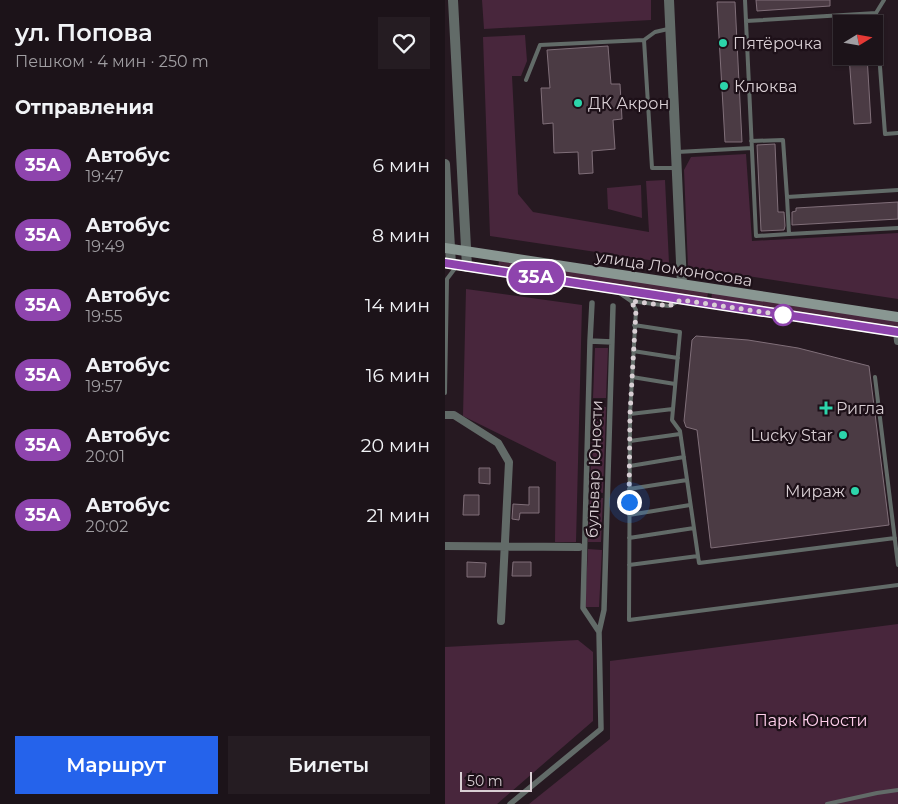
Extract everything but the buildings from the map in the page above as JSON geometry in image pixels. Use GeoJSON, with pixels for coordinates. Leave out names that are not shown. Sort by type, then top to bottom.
{"type":"FeatureCollection","features":[{"type":"Feature","properties":{"kind":"main road","name":"улица Ломоносова"},"geometry":{"type":"LineString","coordinates":[[447,248],[898,317]]}},
{"type":"Feature","properties":{"kind":"main road","name":"улица Ломоносова"},"geometry":{"type":"LineString","coordinates":[[455,265],[898,335]]}},
{"type":"Feature","properties":{"kind":"street"},"geometry":{"type":"LineString","coordinates":[[445,164],[447,248],[455,265],[466,251],[453,0]]}},
{"type":"Feature","properties":{"kind":"street"},"geometry":{"type":"LineString","coordinates":[[669,0],[682,284]]}},
{"type":"Feature","properties":{"kind":"street"},"geometry":{"type":"LineString","coordinates":[[591,303],[583,608],[599,632]]}},
{"type":"Feature","properties":{"kind":"street","name":"бульвар Юности"},"geometry":{"type":"LineString","coordinates":[[510,804],[601,729],[599,632],[604,610],[613,306]]}},
{"type":"Feature","properties":{"kind":"street"},"geometry":{"type":"LineString","coordinates":[[591,341],[612,342]]}},
{"type":"Feature","properties":{"kind":"street"},"geometry":{"type":"LineString","coordinates":[[445,415],[454,415],[499,443],[509,462],[501,621]]}},
{"type":"Feature","properties":{"kind":"street"},"geometry":{"type":"LineString","coordinates":[[445,546],[579,547]]}},
{"type":"Feature","properties":{"kind":"lane"},"geometry":{"type":"LineString","coordinates":[[745,0],[756,236],[898,228]]}},
{"type":"Feature","properties":{"kind":"lane"},"geometry":{"type":"LineString","coordinates":[[884,0],[876,13],[885,134],[898,133]]}},
{"type":"Feature","properties":{"kind":"lane"},"geometry":{"type":"LineString","coordinates":[[746,21],[876,13]]}},
{"type":"Feature","properties":{"kind":"lane"},"geometry":{"type":"LineString","coordinates":[[526,80],[540,45],[644,40],[655,32],[670,29]]}},
{"type":"Feature","properties":{"kind":"lane"},"geometry":{"type":"LineString","coordinates":[[644,40],[652,168],[677,168]]}},
{"type":"Feature","properties":{"kind":"lane"},"geometry":{"type":"LineString","coordinates":[[751,141],[783,140],[789,234]]}},
{"type":"Feature","properties":{"kind":"lane"},"geometry":{"type":"LineString","coordinates":[[676,152],[752,148]]}},
{"type":"Feature","properties":{"kind":"lane"},"geometry":{"type":"LineString","coordinates":[[787,197],[898,190]]}},
{"type":"Feature","properties":{"kind":"lane"},"geometry":{"type":"LineString","coordinates":[[445,393],[446,279],[455,265]]}},
{"type":"Feature","properties":{"kind":"lane"},"geometry":{"type":"LineString","coordinates":[[617,290],[631,301],[636,310],[630,414],[629,620],[898,585]]}},
{"type":"Feature","properties":{"kind":"lane"},"geometry":{"type":"LineString","coordinates":[[631,301],[669,306],[681,300]]}},
{"type":"Feature","properties":{"kind":"lane"},"geometry":{"type":"LineString","coordinates":[[634,325],[680,332],[673,420],[681,434],[699,563],[895,538]]}},
{"type":"Feature","properties":{"kind":"lane"},"geometry":{"type":"LineString","coordinates":[[633,351],[678,358]]}},
{"type":"Feature","properties":{"kind":"lane"},"geometry":{"type":"LineString","coordinates":[[631,376],[675,384]]}},
{"type":"Feature","properties":{"kind":"lane"},"geometry":{"type":"LineString","coordinates":[[875,377],[898,565]]}},
{"type":"Feature","properties":{"kind":"lane"},"geometry":{"type":"LineString","coordinates":[[630,414],[673,409]]}},
{"type":"Feature","properties":{"kind":"lane"},"geometry":{"type":"LineString","coordinates":[[630,441],[681,434]]}},
{"type":"Feature","properties":{"kind":"lane"},"geometry":{"type":"LineString","coordinates":[[630,466],[684,457]]}},
{"type":"Feature","properties":{"kind":"lane"},"geometry":{"type":"LineString","coordinates":[[629,489],[687,480]]}},
{"type":"Feature","properties":{"kind":"lane"},"geometry":{"type":"LineString","coordinates":[[629,515],[691,506]]}},
{"type":"Feature","properties":{"kind":"lane"},"geometry":{"type":"LineString","coordinates":[[629,538],[694,528]]}},
{"type":"Feature","properties":{"kind":"lane"},"geometry":{"type":"LineString","coordinates":[[629,565],[698,556]]}},
{"type":"Feature","properties":{"kind":"lane"},"geometry":{"type":"LineString","coordinates":[[827,804],[877,792],[898,790]]}},
{"type":"Feature","properties":{"kind":"green space"},"geometry":{"type":"Polygon","coordinates":[[[482,0],[651,0],[651,20],[484,29],[482,0]]]}},
{"type":"Feature","properties":{"kind":"green space"},"geometry":{"type":"Polygon","coordinates":[[[525,35],[527,61],[521,76],[512,76],[518,194],[533,212],[649,232],[646,181],[665,180],[669,263],[490,236],[483,37],[525,35]]]}},
{"type":"Feature","properties":{"kind":"green space"},"geometry":{"type":"Polygon","coordinates":[[[746,154],[752,241],[898,233],[898,299],[688,267],[684,170],[691,157],[746,154]]]}},
{"type":"Feature","properties":{"kind":"green space"},"geometry":{"type":"Polygon","coordinates":[[[641,185],[642,218],[608,209],[607,188],[641,185]]]}},
{"type":"Feature","properties":{"kind":"green space"},"geometry":{"type":"Polygon","coordinates":[[[499,261],[708,292],[707,299],[498,267],[499,261]]]}},
{"type":"Feature","properties":{"kind":"green space"},"geometry":{"type":"Polygon","coordinates":[[[466,289],[582,305],[576,542],[555,542],[556,462],[463,416],[466,289]]]}},
{"type":"Feature","properties":{"kind":"green space"},"geometry":{"type":"Polygon","coordinates":[[[712,293],[898,321],[898,328],[711,300],[712,293]]]}},
{"type":"Feature","properties":{"kind":"green space"},"geometry":{"type":"Polygon","coordinates":[[[595,348],[608,348],[606,398],[593,398],[595,348]]]}},
{"type":"Feature","properties":{"kind":"green space"},"geometry":{"type":"Polygon","coordinates":[[[593,406],[606,407],[603,493],[590,492],[593,406]]]}},
{"type":"Feature","properties":{"kind":"green space"},"geometry":{"type":"Polygon","coordinates":[[[590,497],[603,498],[601,542],[588,542],[590,497]]]}},
{"type":"Feature","properties":{"kind":"green space"},"geometry":{"type":"Polygon","coordinates":[[[588,549],[602,550],[599,607],[585,607],[588,549]]]}},
{"type":"Feature","properties":{"kind":"green space","name":"Парк Юности"},"geometry":{"type":"Polygon","coordinates":[[[898,624],[898,804],[529,804],[610,739],[610,661],[898,624]]]}},
{"type":"Feature","properties":{"kind":"green space"},"geometry":{"type":"Polygon","coordinates":[[[578,640],[593,652],[593,721],[497,804],[445,804],[445,647],[578,640]]]}},
{"type":"Feature","properties":{"kind":"bus line","name":"35А"},"geometry":{"type":"LineString","coordinates":[[445,263],[898,332]]}},
{"type":"Feature","properties":{"kind":"place","name":"Пятёрочка"},"geometry":{"type":"Point","coordinates":[723,43]}},
{"type":"Feature","properties":{"kind":"place","name":"Клюква"},"geometry":{"type":"Point","coordinates":[724,86]}},
{"type":"Feature","properties":{"kind":"place","name":"ДК Акрон"},"geometry":{"type":"Point","coordinates":[578,103]}},
{"type":"Feature","properties":{"kind":"place","name":"Ригла"},"geometry":{"type":"Point","coordinates":[826,408]}},
{"type":"Feature","properties":{"kind":"place","name":"Lucky Star"},"geometry":{"type":"Point","coordinates":[843,435]}},
{"type":"Feature","properties":{"kind":"place","name":"Мираж"},"geometry":{"type":"Point","coordinates":[855,491]}},
{"type":"Feature","properties":{"kind":"route"},"geometry":{"type":"LineString","coordinates":[[629,502],[630,414],[636,310],[631,301],[669,306],[681,300],[783,315]]}}]}
